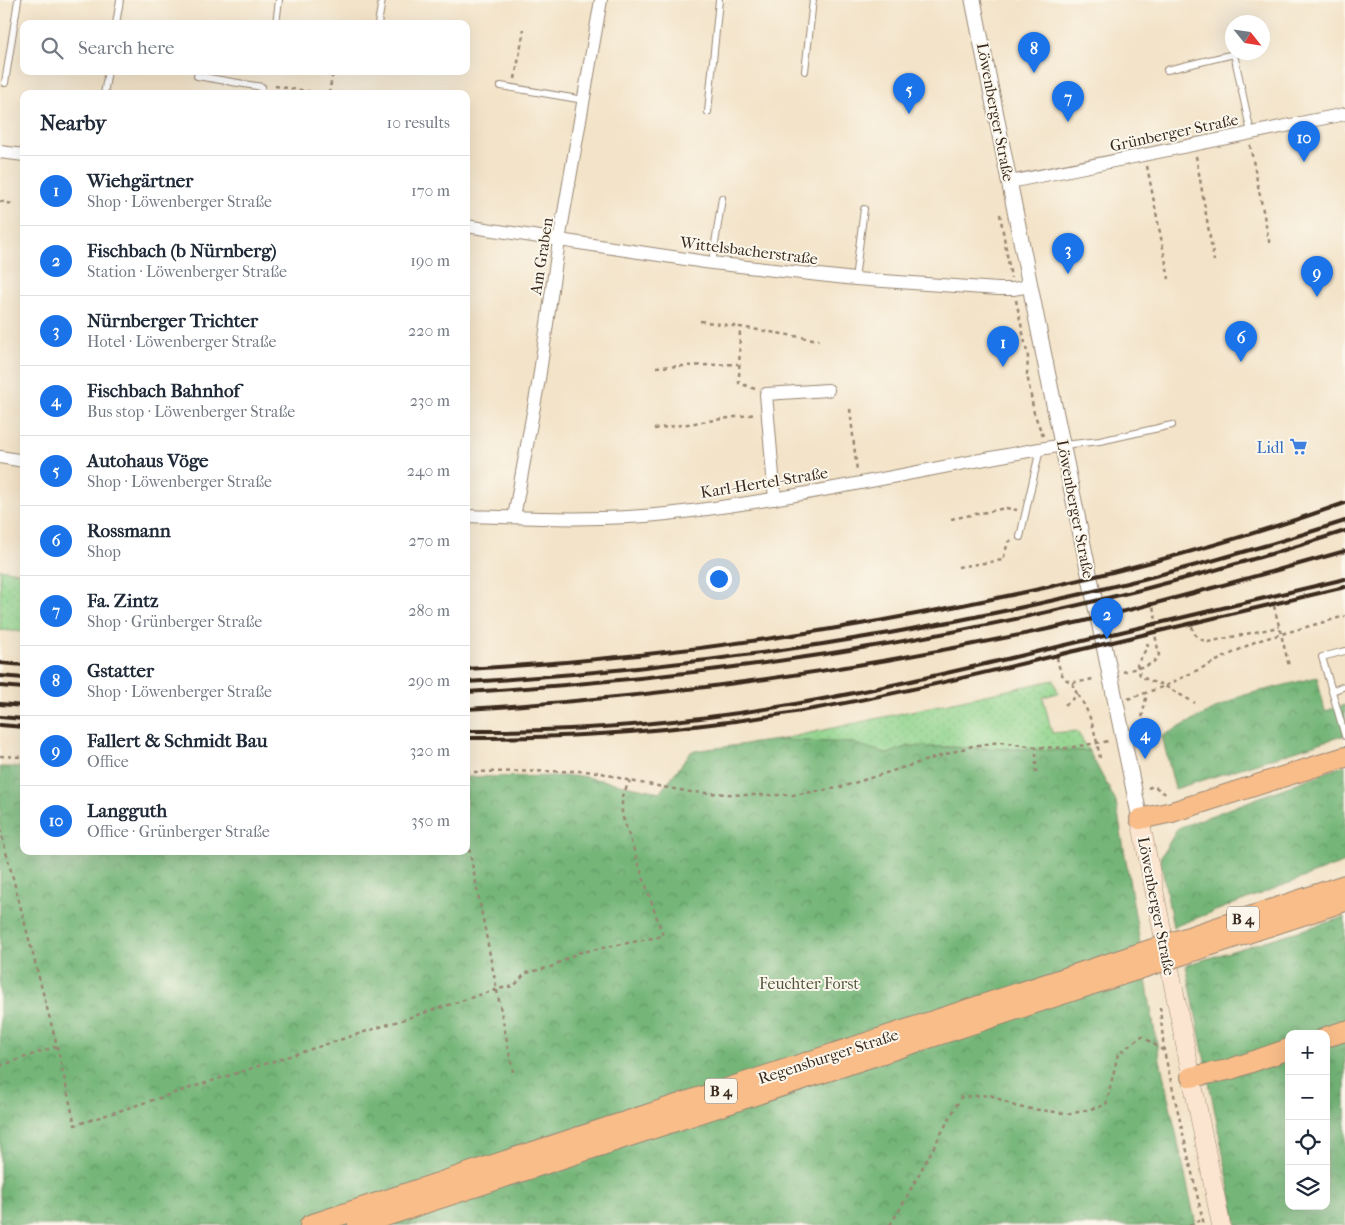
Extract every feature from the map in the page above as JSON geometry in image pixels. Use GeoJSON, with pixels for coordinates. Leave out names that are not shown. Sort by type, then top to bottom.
{"type":"FeatureCollection","features":[{"type":"Feature","properties":{"kind":"main road"},"geometry":{"type":"LineString","coordinates":[[1140,819],[1172,812],[1345,757]]}},
{"type":"Feature","properties":{"kind":"main road","name":"Löwenberger Straße"},"geometry":{"type":"LineString","coordinates":[[1140,819],[1221,1225]]}},
{"type":"Feature","properties":{"kind":"main road","name":"Regensburger Straße"},"geometry":{"type":"LineString","coordinates":[[358,1225],[1200,941],[1345,886]]}},
{"type":"Feature","properties":{"kind":"main road","name":"Regensburger Straße"},"geometry":{"type":"LineString","coordinates":[[1200,941],[1341,905]]}},
{"type":"Feature","properties":{"kind":"main road","name":"Regensburger Straße"},"geometry":{"type":"LineString","coordinates":[[310,1225],[1134,963]]}},
{"type":"Feature","properties":{"kind":"main road"},"geometry":{"type":"LineString","coordinates":[[1330,1035],[1345,1030]]}},
{"type":"Feature","properties":{"kind":"main road"},"geometry":{"type":"LineString","coordinates":[[1191,1077],[1228,1070],[1285,1050]]}},
{"type":"Feature","properties":{"kind":"street","name":"Am Graben"},"geometry":{"type":"LineString","coordinates":[[514,517],[539,378],[559,241],[601,0]]}},
{"type":"Feature","properties":{"kind":"street","name":"Löwenberger Straße"},"geometry":{"type":"LineString","coordinates":[[973,0],[1140,819]]}},
{"type":"Feature","properties":{"kind":"street","name":"Grünberger Straße"},"geometry":{"type":"LineString","coordinates":[[1010,182],[1345,114]]}},
{"type":"Feature","properties":{"kind":"street"},"geometry":{"type":"LineString","coordinates":[[0,152],[20,154]]}},
{"type":"Feature","properties":{"kind":"street","name":"Wittelsbacherstraße"},"geometry":{"type":"LineString","coordinates":[[470,227],[712,263],[855,279],[998,289],[1030,286]]}},
{"type":"Feature","properties":{"kind":"street"},"geometry":{"type":"LineString","coordinates":[[775,499],[766,394],[828,390]]}},
{"type":"Feature","properties":{"kind":"street","name":"Karl-Hertel-Straße"},"geometry":{"type":"LineString","coordinates":[[470,516],[584,519],[666,514],[775,499],[1063,445]]}},
{"type":"Feature","properties":{"kind":"street"},"geometry":{"type":"LineString","coordinates":[[0,457],[20,460]]}},
{"type":"Feature","properties":{"kind":"lane"},"geometry":{"type":"LineString","coordinates":[[5,83],[18,0]]}},
{"type":"Feature","properties":{"kind":"lane"},"geometry":{"type":"LineString","coordinates":[[117,20],[120,0]]}},
{"type":"Feature","properties":{"kind":"lane"},"geometry":{"type":"LineString","coordinates":[[276,20],[279,0]]}},
{"type":"Feature","properties":{"kind":"lane"},"geometry":{"type":"LineString","coordinates":[[379,20],[382,0]]}},
{"type":"Feature","properties":{"kind":"lane"},"geometry":{"type":"LineString","coordinates":[[708,112],[719,0]]}},
{"type":"Feature","properties":{"kind":"lane"},"geometry":{"type":"LineString","coordinates":[[805,71],[813,0]]}},
{"type":"Feature","properties":{"kind":"lane"},"geometry":{"type":"LineString","coordinates":[[1167,70],[1234,54],[1249,133]]}},
{"type":"Feature","properties":{"kind":"lane"},"geometry":{"type":"LineString","coordinates":[[105,90],[107,75]]}},
{"type":"Feature","properties":{"kind":"lane"},"geometry":{"type":"LineString","coordinates":[[197,76],[262,87],[262,90]]}},
{"type":"Feature","properties":{"kind":"lane"},"geometry":{"type":"LineString","coordinates":[[501,86],[584,100]]}},
{"type":"Feature","properties":{"kind":"lane"},"geometry":{"type":"LineString","coordinates":[[712,263],[722,198]]}},
{"type":"Feature","properties":{"kind":"lane"},"geometry":{"type":"LineString","coordinates":[[855,279],[864,209]]}},
{"type":"Feature","properties":{"kind":"lane"},"geometry":{"type":"LineString","coordinates":[[1063,445],[1100,441],[1172,425]]}},
{"type":"Feature","properties":{"kind":"lane","name":"Löwenberger Straße"},"geometry":{"type":"LineString","coordinates":[[1020,537],[1040,449]]}},
{"type":"Feature","properties":{"kind":"lane"},"geometry":{"type":"LineString","coordinates":[[1345,651],[1322,657],[1345,736]]}},
{"type":"Feature","properties":{"kind":"lane"},"geometry":{"type":"LineString","coordinates":[[1332,691],[1345,686]]}},
{"type":"Feature","properties":{"kind":"path"},"geometry":{"type":"LineString","coordinates":[[514,88],[524,28]]}},
{"type":"Feature","properties":{"kind":"path"},"geometry":{"type":"LineString","coordinates":[[331,90],[332,75]]}},
{"type":"Feature","properties":{"kind":"path"},"geometry":{"type":"LineString","coordinates":[[275,86],[300,90]]}},
{"type":"Feature","properties":{"kind":"path"},"geometry":{"type":"LineString","coordinates":[[1249,133],[1270,246]]}},
{"type":"Feature","properties":{"kind":"path"},"geometry":{"type":"LineString","coordinates":[[1194,144],[1214,261]]}},
{"type":"Feature","properties":{"kind":"path"},"geometry":{"type":"LineString","coordinates":[[1145,154],[1169,279]]}},
{"type":"Feature","properties":{"kind":"path"},"geometry":{"type":"LineString","coordinates":[[0,202],[12,204]]}},
{"type":"Feature","properties":{"kind":"path"},"geometry":{"type":"LineString","coordinates":[[700,320],[819,340]]}},
{"type":"Feature","properties":{"kind":"path"},"geometry":{"type":"LineString","coordinates":[[740,326],[739,383],[766,394]]}},
{"type":"Feature","properties":{"kind":"path"},"geometry":{"type":"LineString","coordinates":[[656,367],[738,364]]}},
{"type":"Feature","properties":{"kind":"path"},"geometry":{"type":"LineString","coordinates":[[850,409],[858,482]]}},
{"type":"Feature","properties":{"kind":"path"},"geometry":{"type":"LineString","coordinates":[[654,429],[767,412]]}},
{"type":"Feature","properties":{"kind":"path"},"geometry":{"type":"LineString","coordinates":[[951,519],[1006,508],[1026,512]]}},
{"type":"Feature","properties":{"kind":"path"},"geometry":{"type":"LineString","coordinates":[[958,567],[1003,560],[1008,542],[1020,537]]}},
{"type":"Feature","properties":{"kind":"path"},"geometry":{"type":"LineString","coordinates":[[1274,606],[1289,666]]}},
{"type":"Feature","properties":{"kind":"path"},"geometry":{"type":"LineString","coordinates":[[1153,607],[1156,619]]}},
{"type":"Feature","properties":{"kind":"path"},"geometry":{"type":"LineString","coordinates":[[1128,699],[1165,686],[1257,641],[1345,616]]}},
{"type":"Feature","properties":{"kind":"path"},"geometry":{"type":"LineString","coordinates":[[1192,626],[1194,633],[1199,639],[1208,642],[1279,627]]}},
{"type":"Feature","properties":{"kind":"path"},"geometry":{"type":"LineString","coordinates":[[1127,671],[1152,664],[1159,655],[1155,634]]}},
{"type":"Feature","properties":{"kind":"path"},"geometry":{"type":"LineString","coordinates":[[1147,643],[1148,646],[1137,664],[1142,678],[1165,686],[1195,703]]}},
{"type":"Feature","properties":{"kind":"path"},"geometry":{"type":"LineString","coordinates":[[1057,657],[1061,675],[1064,678],[1073,683],[1090,680]]}},
{"type":"Feature","properties":{"kind":"path"},"geometry":{"type":"LineString","coordinates":[[1073,683],[1073,687],[1086,706],[1100,758]]}},
{"type":"Feature","properties":{"kind":"path"},"geometry":{"type":"LineString","coordinates":[[1138,733],[1147,693]]}},
{"type":"Feature","properties":{"kind":"path"},"geometry":{"type":"LineString","coordinates":[[1065,705],[1078,695]]}},
{"type":"Feature","properties":{"kind":"path"},"geometry":{"type":"LineString","coordinates":[[470,772],[598,772],[630,781],[691,792],[793,795],[838,788],[972,746],[1000,742],[1036,747],[1067,748],[1124,738]]}},
{"type":"Feature","properties":{"kind":"path"},"geometry":{"type":"LineString","coordinates":[[1036,747],[1036,773]]}},
{"type":"Feature","properties":{"kind":"path"},"geometry":{"type":"LineString","coordinates":[[0,756],[20,757]]}},
{"type":"Feature","properties":{"kind":"path"},"geometry":{"type":"LineString","coordinates":[[0,829],[57,1046],[75,1125],[498,989],[514,986],[526,972],[551,967],[577,953],[663,936],[622,815],[622,796],[630,781]]}},
{"type":"Feature","properties":{"kind":"path"},"geometry":{"type":"LineString","coordinates":[[470,852],[513,1072]]}},
{"type":"Feature","properties":{"kind":"path"},"geometry":{"type":"LineString","coordinates":[[1160,1004],[1164,1051],[1204,1225]]}},
{"type":"Feature","properties":{"kind":"path"},"geometry":{"type":"LineString","coordinates":[[890,1225],[961,1097],[990,1096],[1017,1107],[1070,1114],[1106,1105],[1118,1054],[1142,1036],[1164,1051]]}},
{"type":"Feature","properties":{"kind":"path"},"geometry":{"type":"LineString","coordinates":[[0,1066],[57,1046]]}},
{"type":"Feature","properties":{"kind":"path"},"geometry":{"type":"LineString","coordinates":[[1189,1225],[1202,1220]]}},
{"type":"Feature","properties":{"kind":"green space"},"geometry":{"type":"Polygon","coordinates":[[[0,569],[20,572],[20,632],[0,630],[0,569]]]}},
{"type":"Feature","properties":{"kind":"green space"},"geometry":{"type":"Polygon","coordinates":[[[1317,677],[1325,711],[1345,705],[1345,735],[1175,789],[1162,736],[1241,696],[1317,677]]]}},
{"type":"Feature","properties":{"kind":"green space"},"geometry":{"type":"Polygon","coordinates":[[[1054,680],[1058,693],[1043,697],[1052,733],[1077,731],[1089,751],[908,746],[888,754],[852,743],[778,740],[1054,680]]]}},
{"type":"Feature","properties":{"kind":"green space","name":"Feuchter Forst"},"geometry":{"type":"Polygon","coordinates":[[[778,740],[853,743],[888,754],[908,746],[1089,751],[1116,802],[1158,1050],[1196,1225],[0,1225],[0,767],[20,767],[20,855],[470,855],[470,777],[580,776],[660,792],[692,751],[778,740]]]}},
{"type":"Feature","properties":{"kind":"green space"},"geometry":{"type":"Polygon","coordinates":[[[1345,765],[1345,862],[1173,927],[1160,858],[1178,828],[1345,765]]]}},
{"type":"Feature","properties":{"kind":"green space"},"geometry":{"type":"Polygon","coordinates":[[[1345,917],[1345,1225],[1237,1225],[1186,965],[1345,917]]]}},
{"type":"Feature","properties":{"kind":"railway"},"geometry":{"type":"LineString","coordinates":[[470,669],[600,659],[733,644],[931,611],[1041,589],[1129,568],[1216,544],[1345,503]]}},
{"type":"Feature","properties":{"kind":"railway"},"geometry":{"type":"LineString","coordinates":[[470,682],[578,674],[689,662],[800,647],[910,629],[1020,608],[1129,582],[1238,554],[1345,521]]}},
{"type":"Feature","properties":{"kind":"railway"},"geometry":{"type":"LineString","coordinates":[[470,692],[578,684],[689,673],[911,640],[1021,618],[1130,593],[1238,564],[1345,531]]}},
{"type":"Feature","properties":{"kind":"railway"},"geometry":{"type":"LineString","coordinates":[[470,709],[621,697],[698,688],[775,678],[928,653],[1113,614],[1345,551]]}},
{"type":"Feature","properties":{"kind":"railway"},"geometry":{"type":"LineString","coordinates":[[470,731],[557,730],[648,724],[783,706],[932,676],[1345,579]]}},
{"type":"Feature","properties":{"kind":"railway"},"geometry":{"type":"LineString","coordinates":[[470,738],[539,737],[649,730],[721,723],[798,712],[961,678],[1345,587]]}},
{"type":"Feature","properties":{"kind":"railway"},"geometry":{"type":"LineString","coordinates":[[0,663],[20,665]]}},
{"type":"Feature","properties":{"kind":"railway"},"geometry":{"type":"LineString","coordinates":[[0,676],[20,678]]}},
{"type":"Feature","properties":{"kind":"railway"},"geometry":{"type":"LineString","coordinates":[[0,686],[20,688]]}},
{"type":"Feature","properties":{"kind":"railway"},"geometry":{"type":"LineString","coordinates":[[0,704],[20,706]]}},
{"type":"Feature","properties":{"kind":"railway"},"geometry":{"type":"LineString","coordinates":[[0,717],[20,719]]}},
{"type":"Feature","properties":{"kind":"railway"},"geometry":{"type":"LineString","coordinates":[[0,725],[20,727]]}},
{"type":"Feature","properties":{"kind":"place","name":"Gstatter"},"geometry":{"type":"Point","coordinates":[1034,73]}},
{"type":"Feature","properties":{"kind":"place","name":"Autohaus Vöge"},"geometry":{"type":"Point","coordinates":[909,114]}},
{"type":"Feature","properties":{"kind":"place","name":"Fa. Zintz"},"geometry":{"type":"Point","coordinates":[1068,122]}},
{"type":"Feature","properties":{"kind":"place","name":"Langguth"},"geometry":{"type":"Point","coordinates":[1304,162]}},
{"type":"Feature","properties":{"kind":"place","name":"Nürnberger Trichter"},"geometry":{"type":"Point","coordinates":[1068,274]}},
{"type":"Feature","properties":{"kind":"place","name":"Fallert & Schmidt Bau"},"geometry":{"type":"Point","coordinates":[1317,297]}},
{"type":"Feature","properties":{"kind":"place","name":"Rossmann"},"geometry":{"type":"Point","coordinates":[1241,362]}},
{"type":"Feature","properties":{"kind":"place","name":"Wiehgärtner"},"geometry":{"type":"Point","coordinates":[1003,367]}},
{"type":"Feature","properties":{"kind":"place","name":"Lidl"},"geometry":{"type":"Point","coordinates":[1298,447]}},
{"type":"Feature","properties":{"kind":"place","name":"Fischbach (b Nürnberg)"},"geometry":{"type":"Point","coordinates":[1107,639]}},
{"type":"Feature","properties":{"kind":"place","name":"Fischbach Bahnhof"},"geometry":{"type":"Point","coordinates":[1145,759]}}]}
